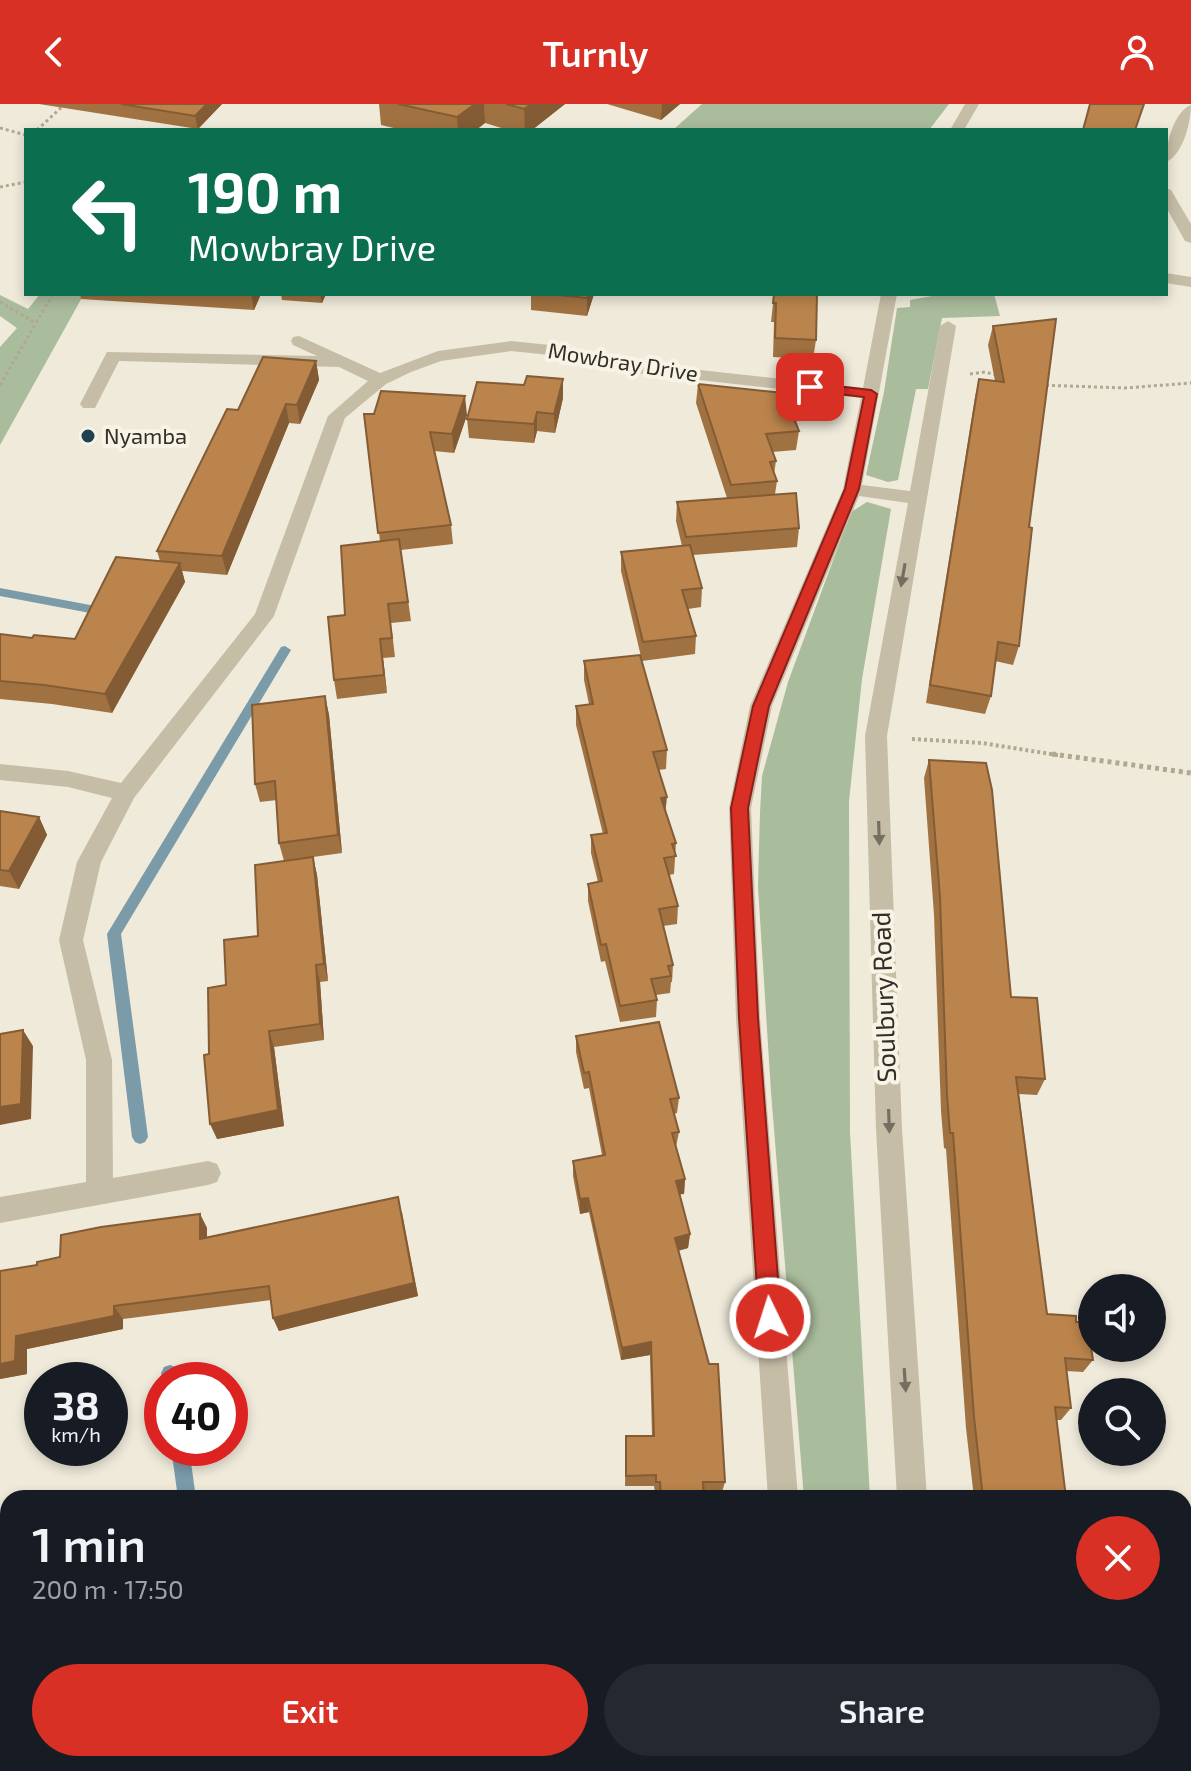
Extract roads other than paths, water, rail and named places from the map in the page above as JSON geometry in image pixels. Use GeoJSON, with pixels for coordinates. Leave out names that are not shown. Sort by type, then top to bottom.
{"type":"FeatureCollection","features":[{"type":"Feature","properties":{"kind":"street"},"geometry":{"type":"LineString","coordinates":[[958,128],[972,104]]}},
{"type":"Feature","properties":{"kind":"street"},"geometry":{"type":"LineString","coordinates":[[1168,154],[1191,109]]}},
{"type":"Feature","properties":{"kind":"street"},"geometry":{"type":"LineString","coordinates":[[1168,197],[1191,238]]}},
{"type":"Feature","properties":{"kind":"street"},"geometry":{"type":"LineString","coordinates":[[1168,278],[1191,282]]}},
{"type":"Feature","properties":{"kind":"street"},"geometry":{"type":"LineString","coordinates":[[782,1490],[748,1018],[740,808],[761,706],[852,489],[889,296]]}},
{"type":"Feature","properties":{"kind":"street","name":"Soulbury Road"},"geometry":{"type":"LineString","coordinates":[[912,1490],[889,1129],[876,736],[915,498],[948,326]]}},
{"type":"Feature","properties":{"kind":"street"},"geometry":{"type":"LineString","coordinates":[[299,341],[380,380]]}},
{"type":"Feature","properties":{"kind":"street","name":"Mowbray Drive"},"geometry":{"type":"LineString","coordinates":[[100,1191],[99,1060],[71,940],[89,862],[126,793],[264,616],[337,416],[380,380],[438,356],[511,346],[569,352],[627,367],[871,394]]}},
{"type":"Feature","properties":{"kind":"street"},"geometry":{"type":"LineString","coordinates":[[89,404],[113,356],[344,362]]}},
{"type":"Feature","properties":{"kind":"street"},"geometry":{"type":"LineString","coordinates":[[852,489],[915,498]]}},
{"type":"Feature","properties":{"kind":"street"},"geometry":{"type":"LineString","coordinates":[[0,772],[68,779],[126,793]]}},
{"type":"Feature","properties":{"kind":"street"},"geometry":{"type":"LineString","coordinates":[[0,1210],[208,1173]]}},
{"type":"Feature","properties":{"kind":"waterway"},"geometry":{"type":"LineString","coordinates":[[0,592],[106,612]]}},
{"type":"Feature","properties":{"kind":"waterway"},"geometry":{"type":"LineString","coordinates":[[140,1137],[114,934],[285,650]]}},
{"type":"Feature","properties":{"kind":"waterway"},"geometry":{"type":"LineString","coordinates":[[183,1466],[186,1490]]}},
{"type":"Feature","properties":{"kind":"place","name":"Nyamba"},"geometry":{"type":"Point","coordinates":[88,436]}}]}
